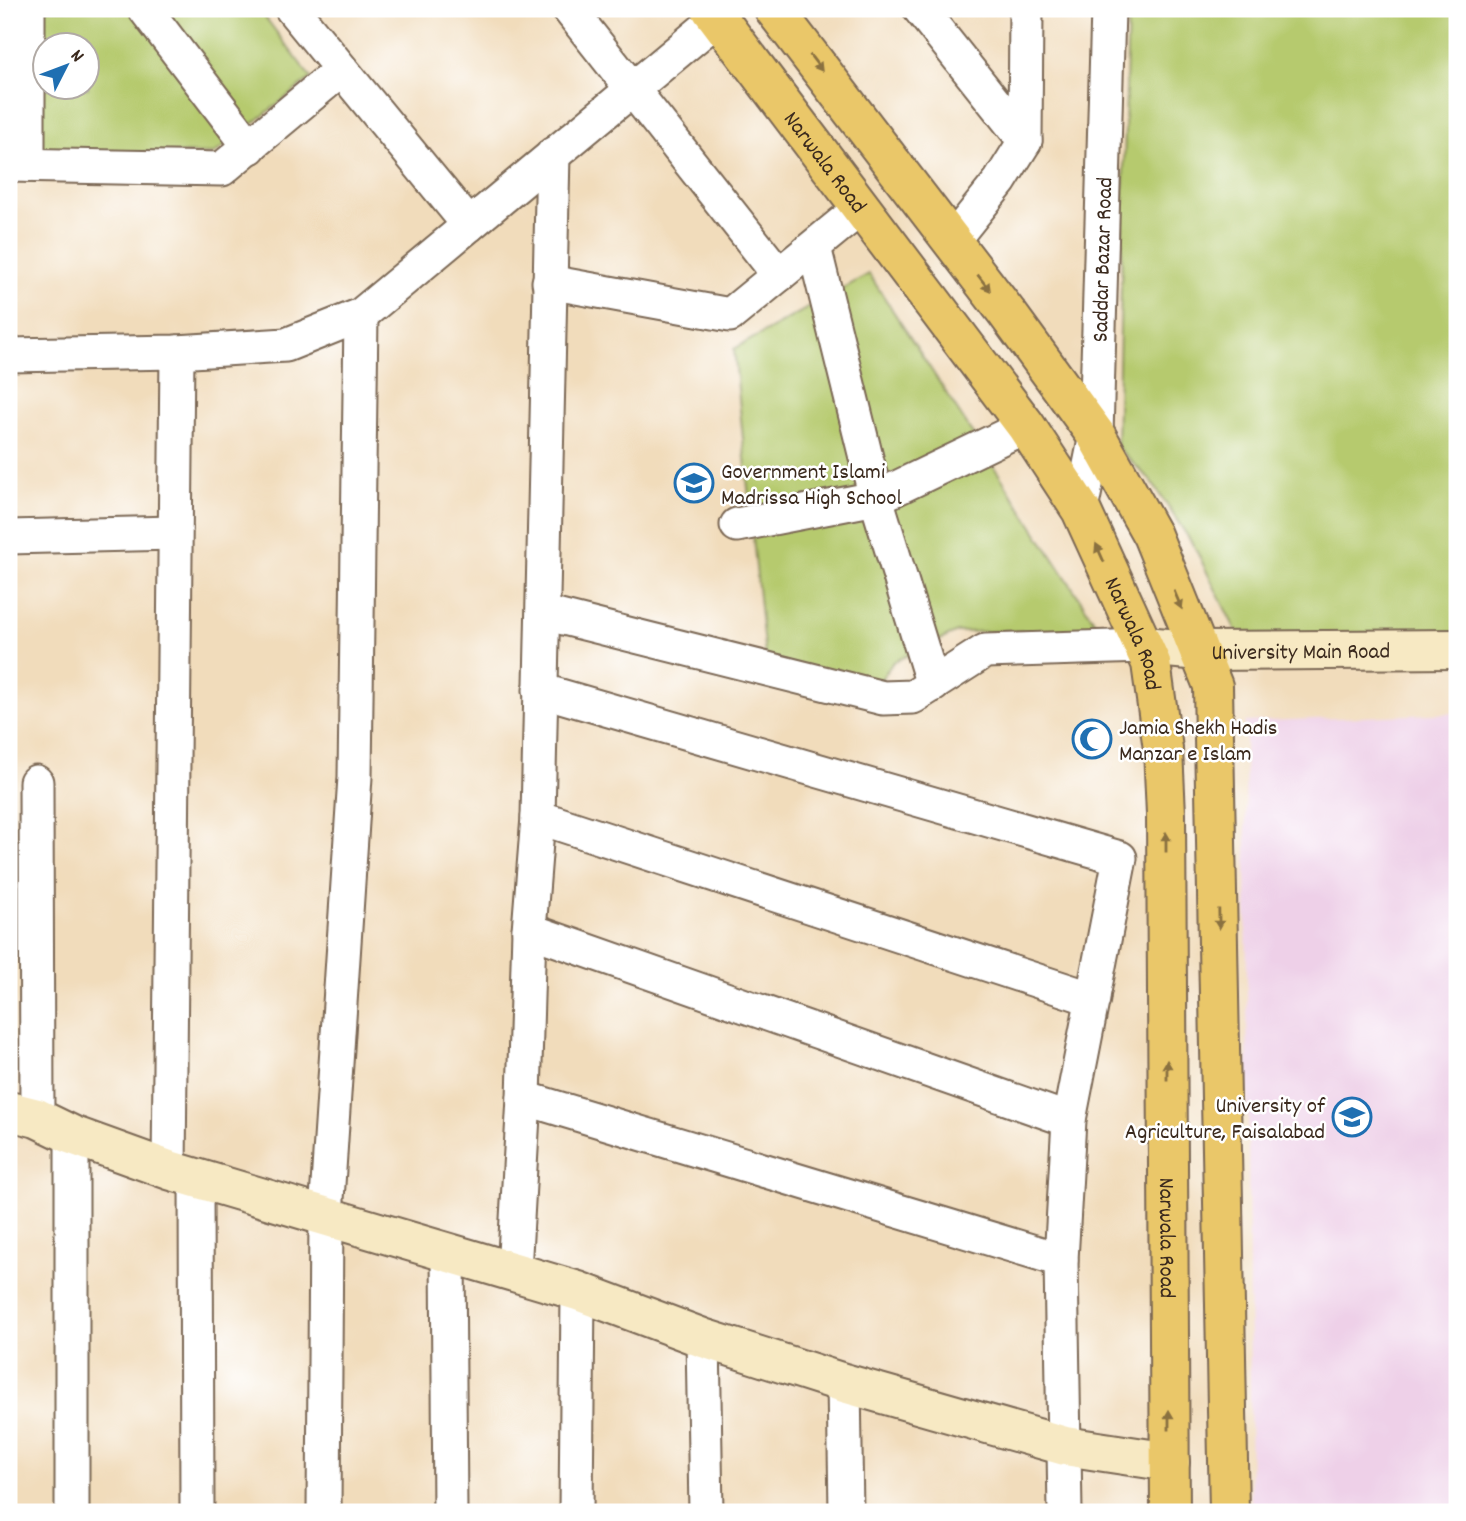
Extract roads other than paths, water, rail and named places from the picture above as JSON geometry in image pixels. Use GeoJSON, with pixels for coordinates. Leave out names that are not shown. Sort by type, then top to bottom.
{"type":"FeatureCollection","features":[{"type":"Feature","properties":{"kind":"main road"},"geometry":{"type":"LineString","coordinates":[[774,9],[952,241],[1096,435],[1153,535],[1213,686],[1229,1512]]}},
{"type":"Feature","properties":{"kind":"main road","name":"Narwala Road"},"geometry":{"type":"LineString","coordinates":[[715,13],[1026,426],[1080,510],[1150,663],[1161,736],[1165,801],[1170,1512]]}},
{"type":"Feature","properties":{"kind":"street"},"geometry":{"type":"LineString","coordinates":[[28,9],[18,62],[18,165],[222,169],[341,70]]}},
{"type":"Feature","properties":{"kind":"street"},"geometry":{"type":"LineString","coordinates":[[145,9],[250,147]]}},
{"type":"Feature","properties":{"kind":"street"},"geometry":{"type":"LineString","coordinates":[[292,9],[469,225]]}},
{"type":"Feature","properties":{"kind":"street"},"geometry":{"type":"LineString","coordinates":[[569,9],[779,275]]}},
{"type":"Feature","properties":{"kind":"street"},"geometry":{"type":"LineString","coordinates":[[920,9],[1025,141]]}},
{"type":"Feature","properties":{"kind":"street"},"geometry":{"type":"LineString","coordinates":[[952,241],[1000,181],[1025,141],[1026,9]]}},
{"type":"Feature","properties":{"kind":"street","name":"Saddar Bazar Road"},"geometry":{"type":"LineString","coordinates":[[1080,510],[1096,435],[1108,9]]}},
{"type":"Feature","properties":{"kind":"street"},"geometry":{"type":"LineString","coordinates":[[9,355],[177,352],[286,345],[361,315],[631,88],[715,13]]}},
{"type":"Feature","properties":{"kind":"street"},"geometry":{"type":"LineString","coordinates":[[514,1272],[524,1098],[529,930],[538,817],[553,154]]}},
{"type":"Feature","properties":{"kind":"street"},"geometry":{"type":"LineString","coordinates":[[549,282],[730,315],[862,206]]}},
{"type":"Feature","properties":{"kind":"street"},"geometry":{"type":"LineString","coordinates":[[814,247],[876,498],[933,685]]}},
{"type":"Feature","properties":{"kind":"street"},"geometry":{"type":"LineString","coordinates":[[324,1512],[326,1215],[355,777],[361,315]]}},
{"type":"Feature","properties":{"kind":"street"},"geometry":{"type":"LineString","coordinates":[[177,352],[174,533],[182,1174],[197,1512]]}},
{"type":"Feature","properties":{"kind":"street"},"geometry":{"type":"LineString","coordinates":[[737,525],[876,498],[1026,426]]}},
{"type":"Feature","properties":{"kind":"street"},"geometry":{"type":"LineString","coordinates":[[9,537],[174,533]]}},
{"type":"Feature","properties":{"kind":"street"},"geometry":{"type":"LineString","coordinates":[[544,613],[883,698],[913,697],[985,650],[1144,646]]}},
{"type":"Feature","properties":{"kind":"street","name":"University Main Road"},"geometry":{"type":"LineString","coordinates":[[1144,646],[1200,651],[1457,649]]}},
{"type":"Feature","properties":{"kind":"street"},"geometry":{"type":"LineString","coordinates":[[540,690],[1120,858],[1069,1120],[1061,1260],[1066,1512]]}},
{"type":"Feature","properties":{"kind":"street"},"geometry":{"type":"LineString","coordinates":[[36,782],[23,1114],[72,1135],[182,1174],[578,1291],[704,1338],[844,1383],[1065,1446],[1170,1462]]}},
{"type":"Feature","properties":{"kind":"street"},"geometry":{"type":"LineString","coordinates":[[538,817],[1093,999]]}},
{"type":"Feature","properties":{"kind":"street"},"geometry":{"type":"LineString","coordinates":[[529,930],[1069,1120]]}},
{"type":"Feature","properties":{"kind":"street"},"geometry":{"type":"LineString","coordinates":[[524,1098],[1061,1260]]}},
{"type":"Feature","properties":{"kind":"street"},"geometry":{"type":"LineString","coordinates":[[72,1135],[72,1512]]}},
{"type":"Feature","properties":{"kind":"street"},"geometry":{"type":"LineString","coordinates":[[448,1252],[450,1512]]}},
{"type":"Feature","properties":{"kind":"street"},"geometry":{"type":"LineString","coordinates":[[576,1512],[578,1291]]}},
{"type":"Feature","properties":{"kind":"street"},"geometry":{"type":"LineString","coordinates":[[704,1338],[706,1512]]}},
{"type":"Feature","properties":{"kind":"street"},"geometry":{"type":"LineString","coordinates":[[844,1383],[846,1512]]}},
{"type":"Feature","properties":{"kind":"place","name":"Government Islami Madrissa High School"},"geometry":{"type":"Point","coordinates":[694,483]}},
{"type":"Feature","properties":{"kind":"place","name":"Jamia Shekh Hadis Manzar e Islam"},"geometry":{"type":"Point","coordinates":[1092,739]}},
{"type":"Feature","properties":{"kind":"place","name":"University of Agriculture, Faisalabad"},"geometry":{"type":"Point","coordinates":[1352,1117]}}]}
